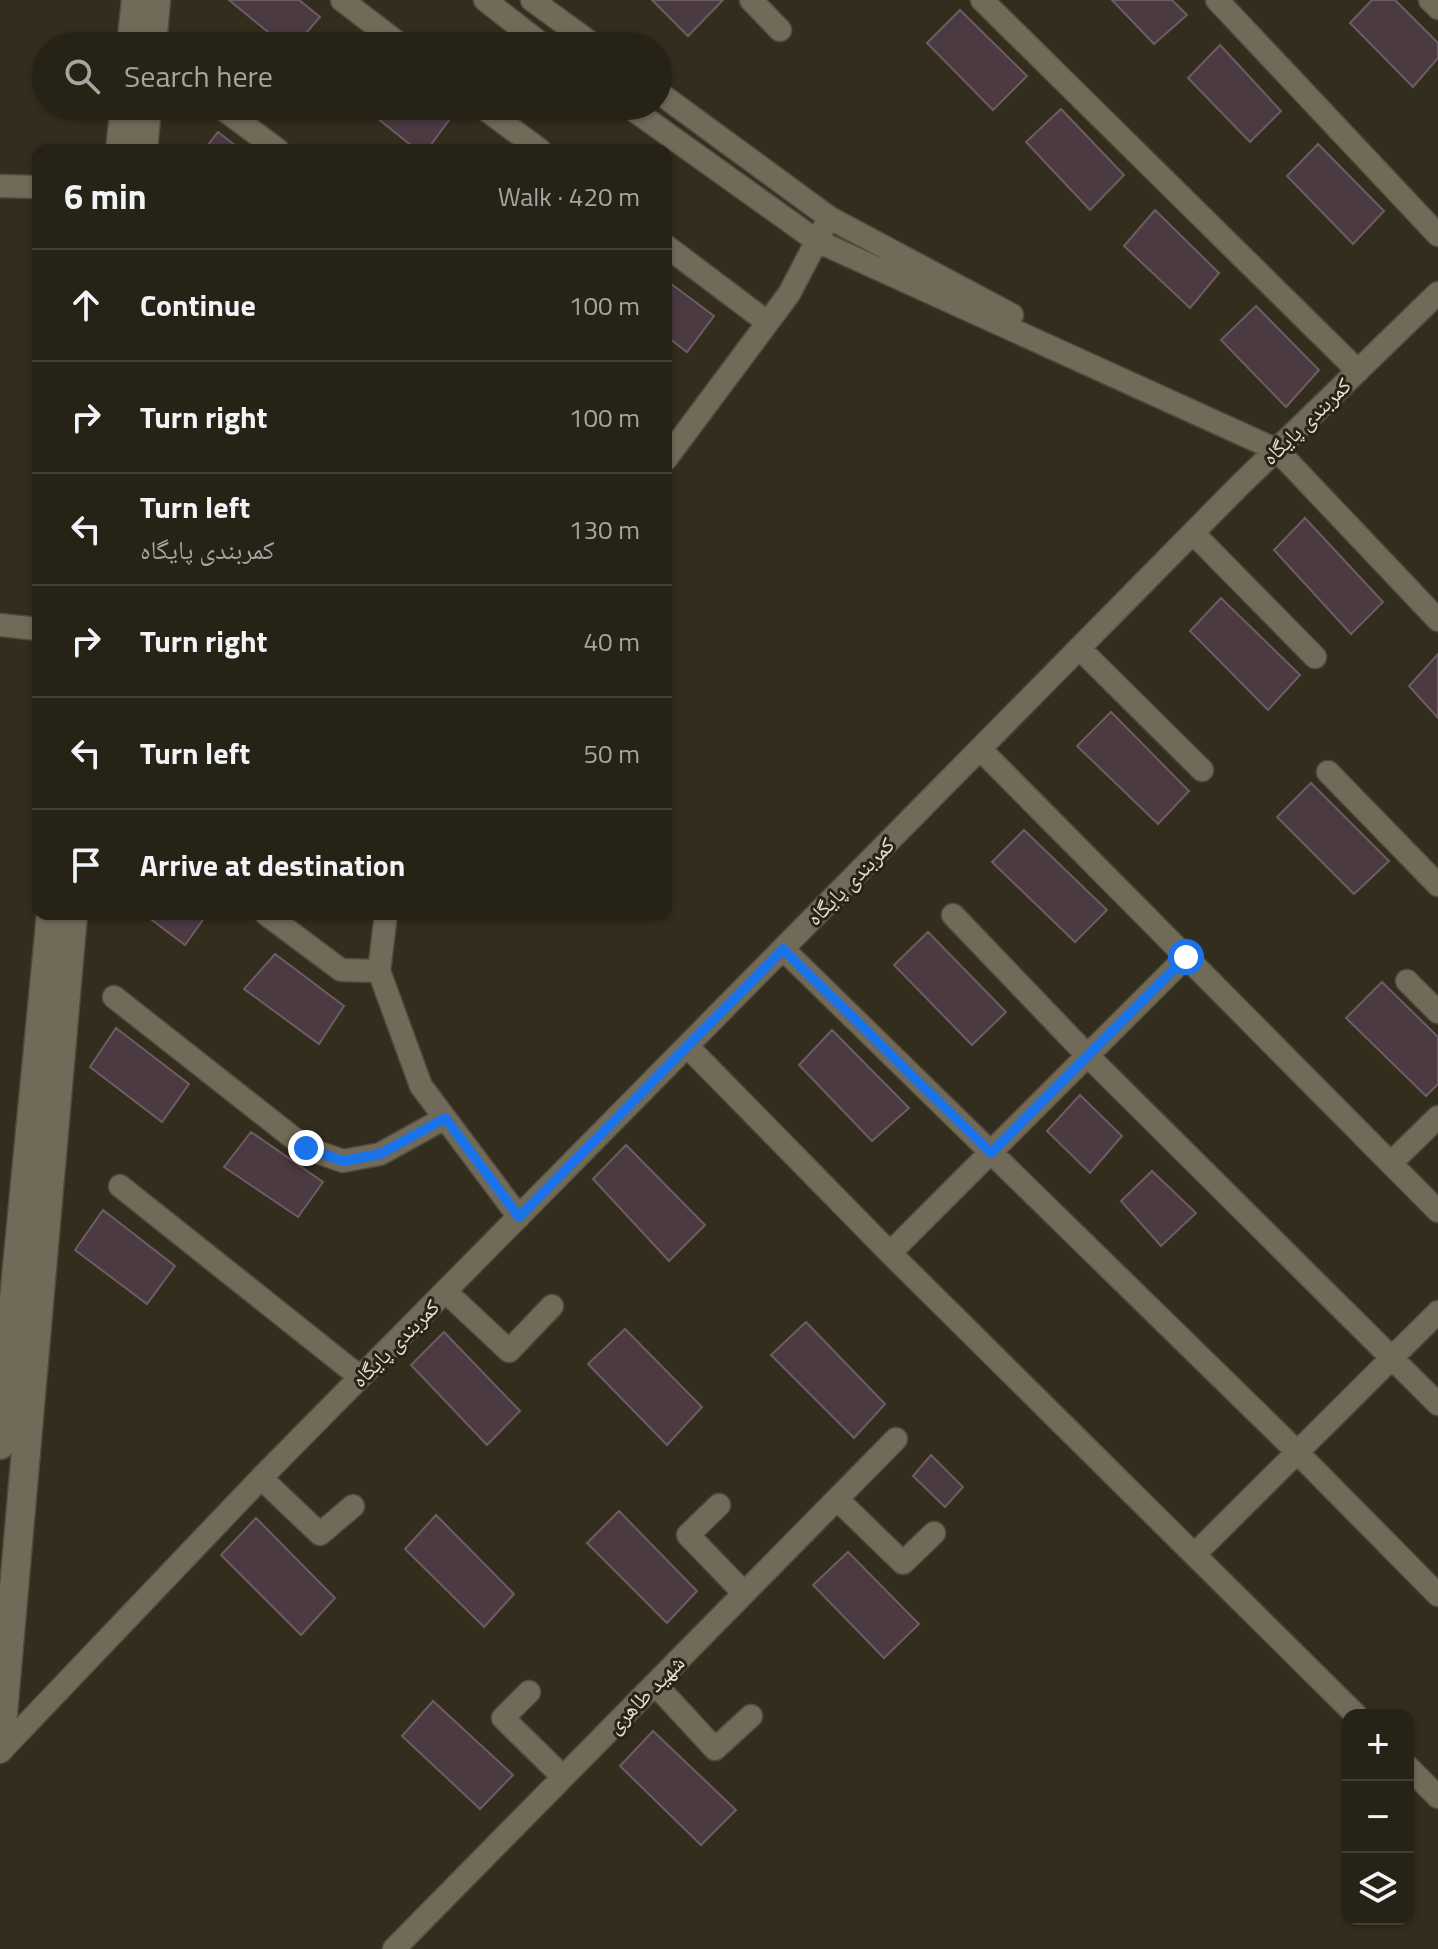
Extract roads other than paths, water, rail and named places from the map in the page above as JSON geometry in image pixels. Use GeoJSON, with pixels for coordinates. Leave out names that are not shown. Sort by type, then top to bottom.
{"type":"FeatureCollection","features":[{"type":"Feature","properties":{"kind":"street"},"geometry":{"type":"LineString","coordinates":[[133,32],[136,0]]}},
{"type":"Feature","properties":{"kind":"street"},"geometry":{"type":"LineString","coordinates":[[153,32],[156,0]]}},
{"type":"Feature","properties":{"kind":"street"},"geometry":{"type":"LineString","coordinates":[[342,0],[384,32]]}},
{"type":"Feature","properties":{"kind":"street"},"geometry":{"type":"LineString","coordinates":[[485,0],[526,32]]}},
{"type":"Feature","properties":{"kind":"street"},"geometry":{"type":"LineString","coordinates":[[532,0],[576,32]]}},
{"type":"Feature","properties":{"kind":"street"},"geometry":{"type":"LineString","coordinates":[[751,0],[780,30]]}},
{"type":"Feature","properties":{"kind":"street"},"geometry":{"type":"LineString","coordinates":[[982,0],[1358,371]]}},
{"type":"Feature","properties":{"kind":"street"},"geometry":{"type":"LineString","coordinates":[[1217,0],[1438,235]]}},
{"type":"Feature","properties":{"kind":"street"},"geometry":{"type":"LineString","coordinates":[[1430,0],[1438,8]]}},
{"type":"Feature","properties":{"kind":"street"},"geometry":{"type":"LineString","coordinates":[[672,102],[830,218],[1043,332],[1280,446],[1438,620]]}},
{"type":"Feature","properties":{"kind":"street"},"geometry":{"type":"LineString","coordinates":[[121,144],[123,120]]}},
{"type":"Feature","properties":{"kind":"street"},"geometry":{"type":"LineString","coordinates":[[144,144],[146,120]]}},
{"type":"Feature","properties":{"kind":"street"},"geometry":{"type":"LineString","coordinates":[[238,120],[270,144]]}},
{"type":"Feature","properties":{"kind":"street"},"geometry":{"type":"LineString","coordinates":[[500,120],[532,144]]}},
{"type":"Feature","properties":{"kind":"street"},"geometry":{"type":"LineString","coordinates":[[648,120],[817,241],[1280,446]]}},
{"type":"Feature","properties":{"kind":"street"},"geometry":{"type":"LineString","coordinates":[[0,186],[32,187]]}},
{"type":"Feature","properties":{"kind":"street"},"geometry":{"type":"LineString","coordinates":[[672,443],[789,294],[830,218]]}},
{"type":"Feature","properties":{"kind":"street"},"geometry":{"type":"LineString","coordinates":[[672,251],[767,322]]}},
{"type":"Feature","properties":{"kind":"street","name":"کمربندی پایگاه"},"geometry":{"type":"LineString","coordinates":[[0,1750],[261,1478],[1079,648],[1438,293]]}},
{"type":"Feature","properties":{"kind":"street"},"geometry":{"type":"LineString","coordinates":[[1193,533],[1315,657]]}},
{"type":"Feature","properties":{"kind":"street"},"geometry":{"type":"LineString","coordinates":[[0,625],[32,628]]}},
{"type":"Feature","properties":{"kind":"street"},"geometry":{"type":"LineString","coordinates":[[1079,648],[1202,770]]}},
{"type":"Feature","properties":{"kind":"street"},"geometry":{"type":"LineString","coordinates":[[980,749],[1438,1211]]}},
{"type":"Feature","properties":{"kind":"street"},"geometry":{"type":"LineString","coordinates":[[1328,772],[1438,885]]}},
{"type":"Feature","properties":{"kind":"street"},"geometry":{"type":"LineString","coordinates":[[953,915],[1088,1056],[1438,1404]]}},
{"type":"Feature","properties":{"kind":"street"},"geometry":{"type":"LineString","coordinates":[[0,1750],[10,1434],[51,920]]}},
{"type":"Feature","properties":{"kind":"street"},"geometry":{"type":"LineString","coordinates":[[10,1434],[72,920]]}},
{"type":"Feature","properties":{"kind":"street"},"geometry":{"type":"LineString","coordinates":[[274,920],[341,970],[379,971]]}},
{"type":"Feature","properties":{"kind":"street"},"geometry":{"type":"LineString","coordinates":[[385,920],[379,971],[421,1086],[519,1217]]}},
{"type":"Feature","properties":{"kind":"street"},"geometry":{"type":"LineString","coordinates":[[783,949],[1438,1595]]}},
{"type":"Feature","properties":{"kind":"street"},"geometry":{"type":"LineString","coordinates":[[890,1253],[1186,957]]}},
{"type":"Feature","properties":{"kind":"street"},"geometry":{"type":"LineString","coordinates":[[1407,981],[1438,1012]]}},
{"type":"Feature","properties":{"kind":"street"},"geometry":{"type":"LineString","coordinates":[[114,997],[306,1148],[343,1161],[380,1154],[445,1118]]}},
{"type":"Feature","properties":{"kind":"street"},"geometry":{"type":"LineString","coordinates":[[687,1046],[890,1253],[1350,1709]]}},
{"type":"Feature","properties":{"kind":"street"},"geometry":{"type":"LineString","coordinates":[[1391,1163],[1438,1117]]}},
{"type":"Feature","properties":{"kind":"street"},"geometry":{"type":"LineString","coordinates":[[120,1186],[360,1377]]}},
{"type":"Feature","properties":{"kind":"street"},"geometry":{"type":"LineString","coordinates":[[445,1291],[509,1351],[552,1306]]}},
{"type":"Feature","properties":{"kind":"street"},"geometry":{"type":"LineString","coordinates":[[1195,1554],[1438,1312]]}},
{"type":"Feature","properties":{"kind":"street","name":"شهید طاهری"},"geometry":{"type":"LineString","coordinates":[[394,1949],[896,1439]]}},
{"type":"Feature","properties":{"kind":"street"},"geometry":{"type":"LineString","coordinates":[[261,1478],[320,1534],[353,1506]]}},
{"type":"Feature","properties":{"kind":"street"},"geometry":{"type":"LineString","coordinates":[[837,1499],[903,1563],[934,1533]]}},
{"type":"Feature","properties":{"kind":"street"},"geometry":{"type":"LineString","coordinates":[[719,1505],[688,1535],[744,1593]]}},
{"type":"Feature","properties":{"kind":"street"},"geometry":{"type":"LineString","coordinates":[[655,1684],[715,1749],[751,1716]]}},
{"type":"Feature","properties":{"kind":"street"},"geometry":{"type":"LineString","coordinates":[[529,1692],[503,1718],[563,1777]]}},
{"type":"Feature","properties":{"kind":"street"},"geometry":{"type":"LineString","coordinates":[[1414,1773],[1438,1797]]}}]}
